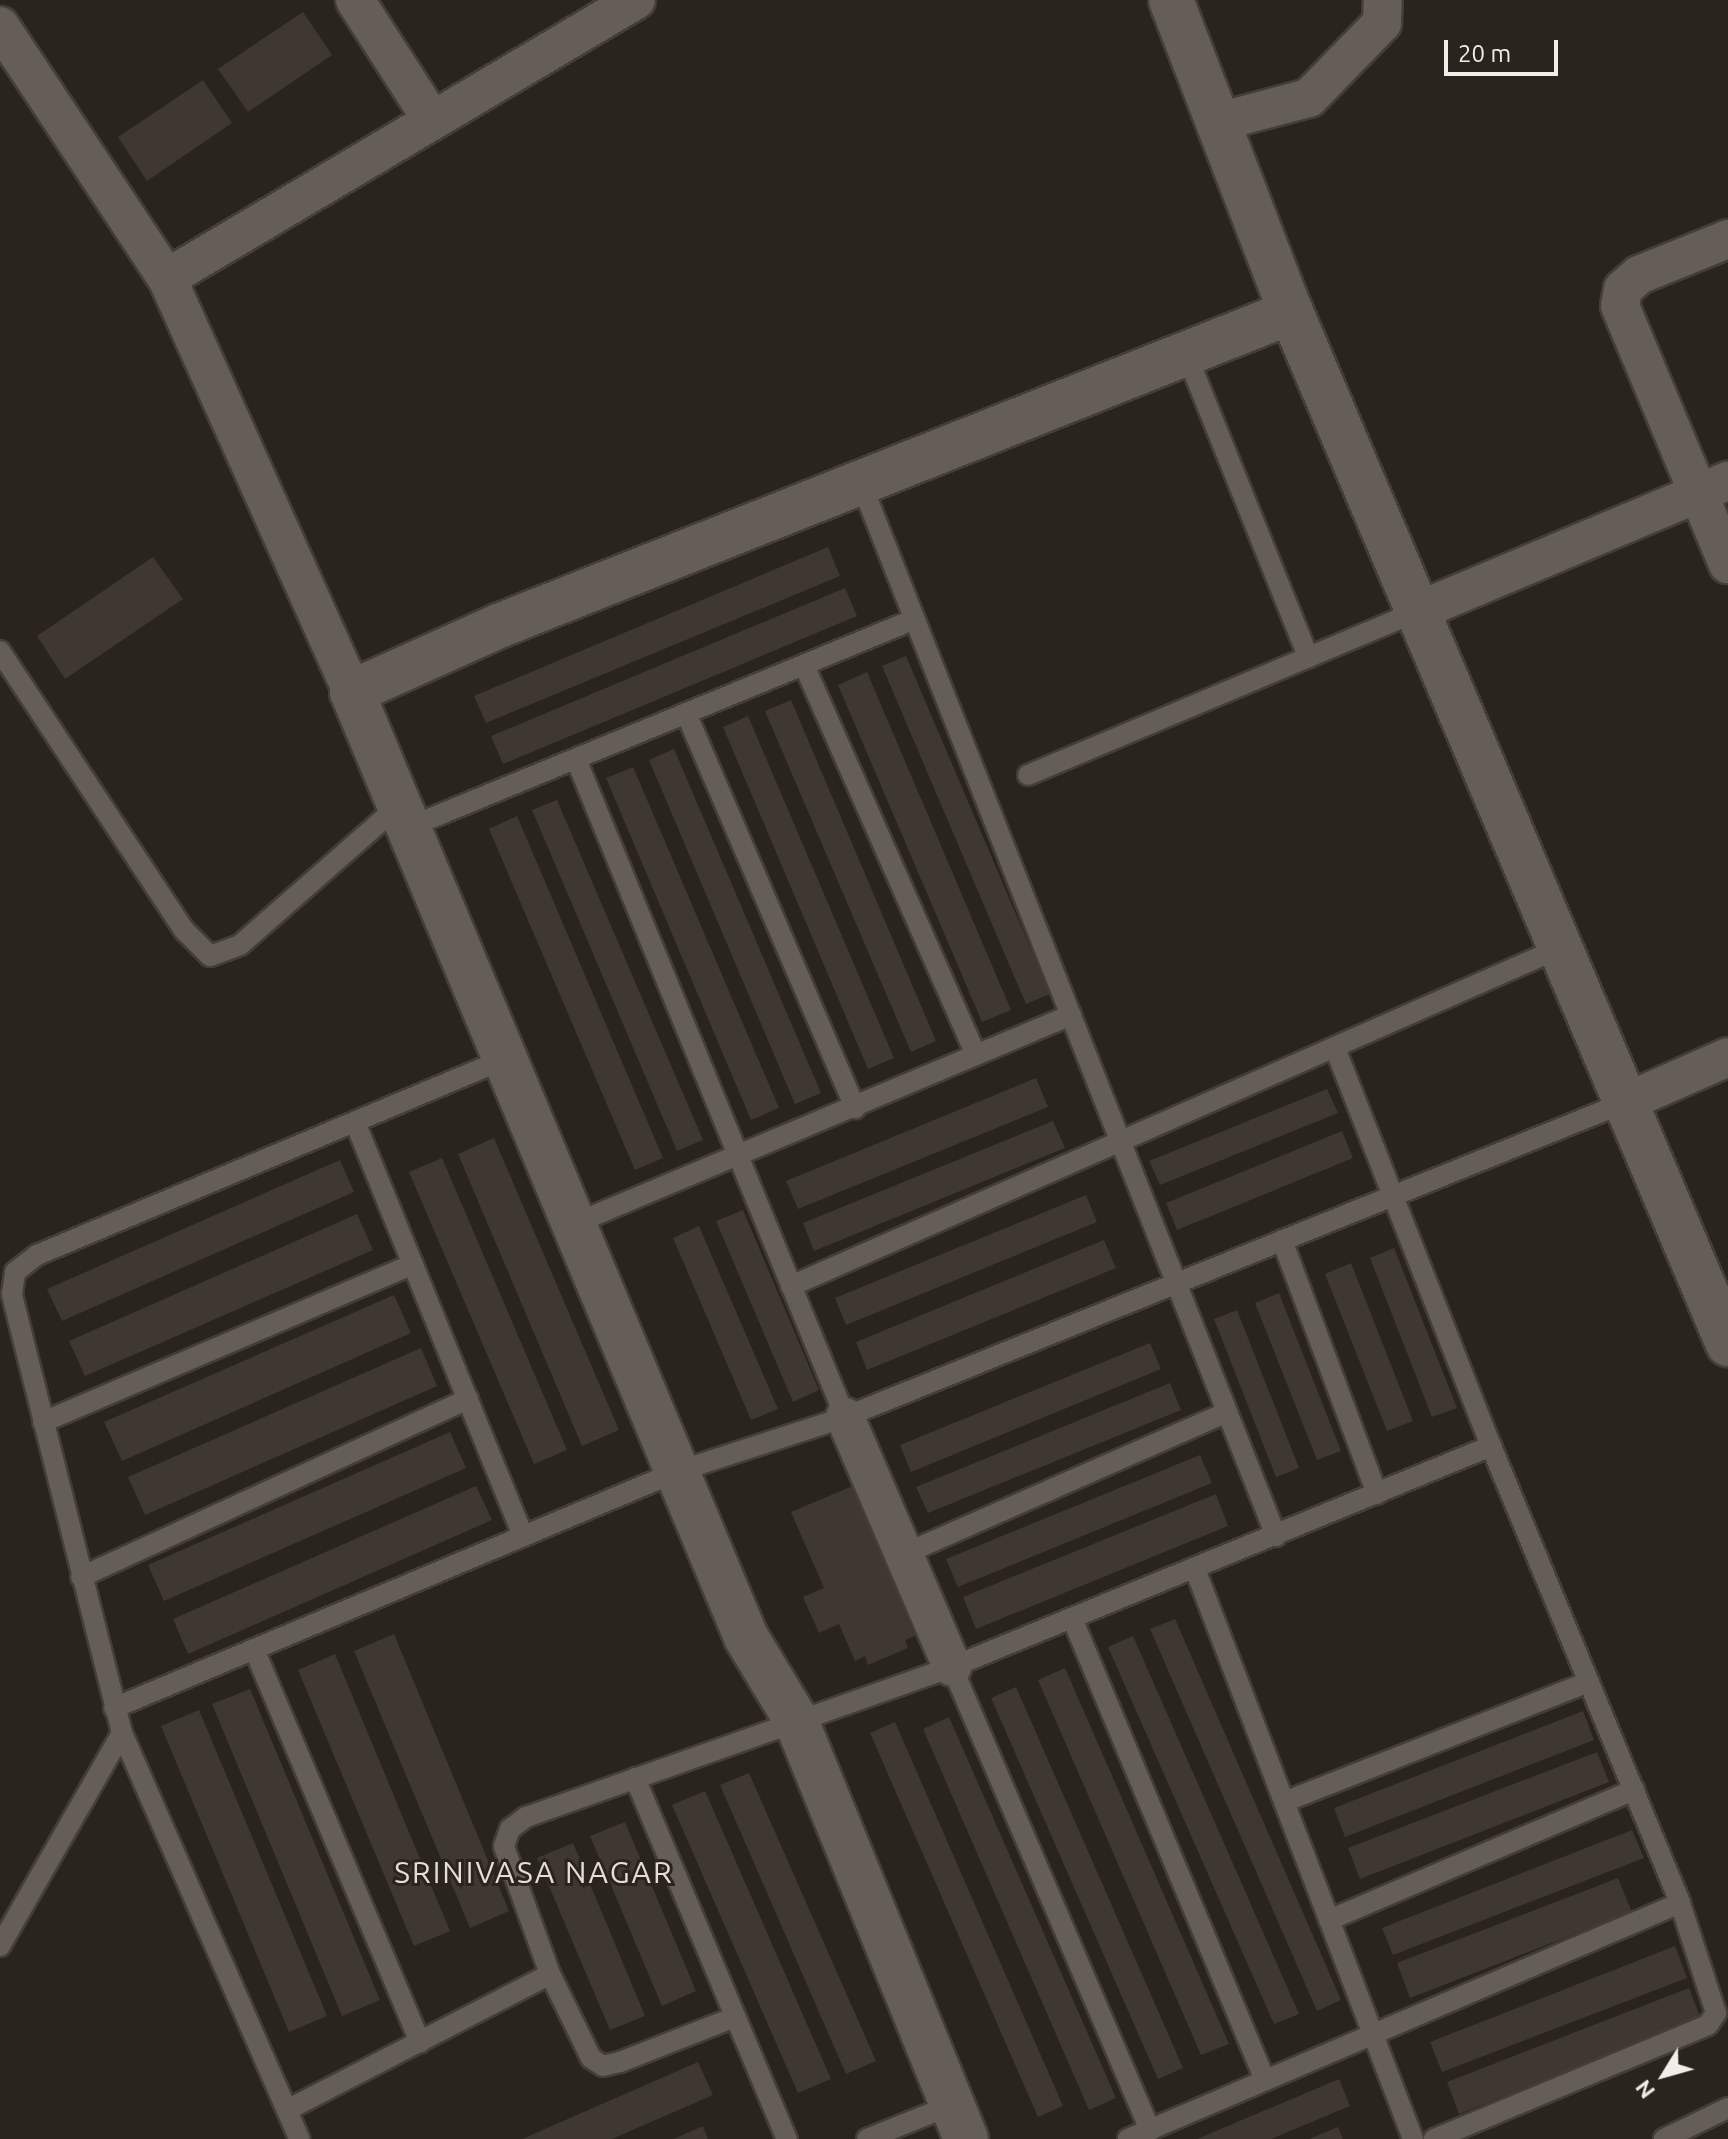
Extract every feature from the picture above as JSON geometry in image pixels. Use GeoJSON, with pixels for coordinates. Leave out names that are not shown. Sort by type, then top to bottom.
{"type":"FeatureCollection","features":[{"type":"Feature","properties":{"kind":"street"},"geometry":{"type":"LineString","coordinates":[[355,0],[432,120]]}},
{"type":"Feature","properties":{"kind":"street"},"geometry":{"type":"LineString","coordinates":[[167,278],[636,0]]}},
{"type":"Feature","properties":{"kind":"street"},"geometry":{"type":"LineString","coordinates":[[1171,0],[1291,312],[1728,1344]]}},
{"type":"Feature","properties":{"kind":"street"},"geometry":{"type":"LineString","coordinates":[[1218,122],[1309,98],[1382,23],[1383,0]]}},
{"type":"Feature","properties":{"kind":"street"},"geometry":{"type":"LineString","coordinates":[[0,26],[167,278],[352,692],[502,1060],[576,1223],[746,1637],[796,1720],[958,2122]]}},
{"type":"Feature","properties":{"kind":"street"},"geometry":{"type":"LineString","coordinates":[[1728,239],[1639,275],[1623,289],[1620,306],[1713,487],[1728,564]]}},
{"type":"Feature","properties":{"kind":"street"},"geometry":{"type":"LineString","coordinates":[[352,692],[861,483],[1291,312]]}},
{"type":"Feature","properties":{"kind":"street"},"geometry":{"type":"LineString","coordinates":[[1418,611],[1713,487]]}},
{"type":"Feature","properties":{"kind":"street"},"geometry":{"type":"LineString","coordinates":[[1626,1102],[1728,1057]]}},
{"type":"Feature","properties":{"kind":"street"},"geometry":{"type":"LineString","coordinates":[[845,1417],[952,1667]]}},
{"type":"Feature","properties":{"kind":"lane"},"geometry":{"type":"LineString","coordinates":[[1186,353],[1308,657]]}},
{"type":"Feature","properties":{"kind":"lane"},"geometry":{"type":"LineString","coordinates":[[861,483],[1121,1140],[1171,1282],[1276,1536]]}},
{"type":"Feature","properties":{"kind":"lane"},"geometry":{"type":"LineString","coordinates":[[1028,775],[1418,611]]}},
{"type":"Feature","properties":{"kind":"lane"},"geometry":{"type":"LineString","coordinates":[[0,651],[184,930],[210,956],[240,945],[403,817],[576,759],[915,619]]}},
{"type":"Feature","properties":{"kind":"lane"},"geometry":{"type":"LineString","coordinates":[[804,665],[976,1055]]}},
{"type":"Feature","properties":{"kind":"lane"},"geometry":{"type":"LineString","coordinates":[[686,713],[855,1108]]}},
{"type":"Feature","properties":{"kind":"lane"},"geometry":{"type":"LineString","coordinates":[[576,759],[845,1417]]}},
{"type":"Feature","properties":{"kind":"lane"},"geometry":{"type":"LineString","coordinates":[[791,1286],[1560,948]]}},
{"type":"Feature","properties":{"kind":"lane"},"geometry":{"type":"LineString","coordinates":[[576,1223],[737,1158],[1071,1015]]}},
{"type":"Feature","properties":{"kind":"lane"},"geometry":{"type":"LineString","coordinates":[[1335,1048],[1491,1446],[1680,1903],[1716,1999],[1708,2025],[1434,2139]]}},
{"type":"Feature","properties":{"kind":"lane"},"geometry":{"type":"LineString","coordinates":[[299,2139],[122,1733],[12,1294],[15,1272],[37,1255],[502,1060]]}},
{"type":"Feature","properties":{"kind":"lane"},"geometry":{"type":"LineString","coordinates":[[114,1708],[676,1472],[845,1417],[1171,1282],[1395,1199],[1626,1102]]}},
{"type":"Feature","properties":{"kind":"lane"},"geometry":{"type":"LineString","coordinates":[[355,1122],[523,1536]]}},
{"type":"Feature","properties":{"kind":"lane"},"geometry":{"type":"LineString","coordinates":[[1282,1240],[1377,1494]]}},
{"type":"Feature","properties":{"kind":"lane"},"geometry":{"type":"LineString","coordinates":[[43,1422],[413,1264]]}},
{"type":"Feature","properties":{"kind":"lane"},"geometry":{"type":"LineString","coordinates":[[81,1577],[468,1399]]}},
{"type":"Feature","properties":{"kind":"lane"},"geometry":{"type":"LineString","coordinates":[[904,1554],[1225,1413]]}},
{"type":"Feature","properties":{"kind":"lane"},"geometry":{"type":"LineString","coordinates":[[735,2017],[603,2066],[582,2046],[550,1974],[504,1846],[510,1829],[635,1778],[952,1667],[1491,1446]]}},
{"type":"Feature","properties":{"kind":"lane"},"geometry":{"type":"LineString","coordinates":[[1195,1569],[1413,2139]]}},
{"type":"Feature","properties":{"kind":"lane"},"geometry":{"type":"LineString","coordinates":[[1072,1618],[1265,2080]]}},
{"type":"Feature","properties":{"kind":"lane"},"geometry":{"type":"LineString","coordinates":[[254,1649],[420,2042]]}},
{"type":"Feature","properties":{"kind":"lane"},"geometry":{"type":"LineString","coordinates":[[952,1667],[1150,2130]]}},
{"type":"Feature","properties":{"kind":"lane"},"geometry":{"type":"LineString","coordinates":[[1284,1802],[1588,1682]]}},
{"type":"Feature","properties":{"kind":"lane"},"geometry":{"type":"LineString","coordinates":[[0,1946],[122,1733]]}},
{"type":"Feature","properties":{"kind":"lane"},"geometry":{"type":"LineString","coordinates":[[635,1778],[787,2139]]}},
{"type":"Feature","properties":{"kind":"lane"},"geometry":{"type":"LineString","coordinates":[[1329,1920],[1634,1790]]}},
{"type":"Feature","properties":{"kind":"lane"},"geometry":{"type":"LineString","coordinates":[[1128,2139],[1680,1903]]}},
{"type":"Feature","properties":{"kind":"lane"},"geometry":{"type":"LineString","coordinates":[[287,2110],[550,1974]]}},
{"type":"Feature","properties":{"kind":"lane"},"geometry":{"type":"LineString","coordinates":[[1664,2139],[1728,2108]]}},
{"type":"Feature","properties":{"kind":"lane"},"geometry":{"type":"LineString","coordinates":[[867,2139],[958,2122]]}},
{"type":"Feature","properties":{"kind":"building"},"geometry":{"type":"Polygon","coordinates":[[[303,12],[332,55],[248,112],[218,69],[303,12]]]}},
{"type":"Feature","properties":{"kind":"building"},"geometry":{"type":"Polygon","coordinates":[[[203,80],[232,123],[147,181],[118,137],[203,80]]]}},
{"type":"Feature","properties":{"kind":"building"},"geometry":{"type":"Polygon","coordinates":[[[828,547],[840,576],[486,723],[474,696],[828,547]]]}},
{"type":"Feature","properties":{"kind":"building"},"geometry":{"type":"Polygon","coordinates":[[[153,557],[183,599],[65,679],[37,636],[153,557]]]}},
{"type":"Feature","properties":{"kind":"building"},"geometry":{"type":"Polygon","coordinates":[[[845,588],[857,616],[503,764],[491,736],[845,588]]]}},
{"type":"Feature","properties":{"kind":"building"},"geometry":{"type":"Polygon","coordinates":[[[906,656],[1050,994],[1026,1004],[882,666],[906,656]]]}},
{"type":"Feature","properties":{"kind":"building"},"geometry":{"type":"Polygon","coordinates":[[[867,672],[1011,1010],[982,1022],[838,685],[867,672]]]}},
{"type":"Feature","properties":{"kind":"building"},"geometry":{"type":"Polygon","coordinates":[[[791,700],[936,1041],[911,1052],[765,711],[791,700]]]}},
{"type":"Feature","properties":{"kind":"building"},"geometry":{"type":"Polygon","coordinates":[[[748,716],[894,1058],[868,1069],[723,727],[748,716]]]}},
{"type":"Feature","properties":{"kind":"building"},"geometry":{"type":"Polygon","coordinates":[[[674,749],[821,1093],[795,1104],[649,760],[674,749]]]}},
{"type":"Feature","properties":{"kind":"building"},"geometry":{"type":"Polygon","coordinates":[[[633,767],[779,1108],[751,1120],[606,778],[633,767]]]}},
{"type":"Feature","properties":{"kind":"building"},"geometry":{"type":"Polygon","coordinates":[[[557,800],[703,1140],[677,1151],[532,810],[557,800]]]}},
{"type":"Feature","properties":{"kind":"building"},"geometry":{"type":"Polygon","coordinates":[[[517,816],[663,1158],[635,1170],[489,829],[517,816]]]}},
{"type":"Feature","properties":{"kind":"building"},"geometry":{"type":"Polygon","coordinates":[[[1036,1078],[1048,1107],[798,1209],[786,1181],[1036,1078]]]}},
{"type":"Feature","properties":{"kind":"building"},"geometry":{"type":"Polygon","coordinates":[[[1327,1089],[1338,1113],[1160,1185],[1149,1161],[1327,1089]]]}},
{"type":"Feature","properties":{"kind":"building"},"geometry":{"type":"Polygon","coordinates":[[[1053,1121],[1065,1148],[814,1251],[803,1223],[1053,1121]]]}},
{"type":"Feature","properties":{"kind":"building"},"geometry":{"type":"Polygon","coordinates":[[[1342,1131],[1353,1158],[1177,1230],[1166,1203],[1342,1131]]]}},
{"type":"Feature","properties":{"kind":"building"},"geometry":{"type":"Polygon","coordinates":[[[494,1138],[619,1430],[582,1446],[458,1154],[494,1138]]]}},
{"type":"Feature","properties":{"kind":"building"},"geometry":{"type":"Polygon","coordinates":[[[442,1158],[567,1450],[534,1464],[409,1172],[442,1158]]]}},
{"type":"Feature","properties":{"kind":"building"},"geometry":{"type":"Polygon","coordinates":[[[340,1160],[354,1192],[62,1321],[47,1289],[340,1160]]]}},
{"type":"Feature","properties":{"kind":"building"},"geometry":{"type":"Polygon","coordinates":[[[1086,1195],[1097,1222],[846,1325],[835,1298],[1086,1195]]]}},
{"type":"Feature","properties":{"kind":"building"},"geometry":{"type":"Polygon","coordinates":[[[743,1210],[819,1390],[793,1402],[716,1221],[743,1210]]]}},
{"type":"Feature","properties":{"kind":"building"},"geometry":{"type":"Polygon","coordinates":[[[357,1214],[373,1250],[85,1376],[69,1341],[357,1214]]]}},
{"type":"Feature","properties":{"kind":"building"},"geometry":{"type":"Polygon","coordinates":[[[699,1226],[778,1409],[751,1420],[673,1238],[699,1226]]]}},
{"type":"Feature","properties":{"kind":"building"},"geometry":{"type":"Polygon","coordinates":[[[1104,1240],[1116,1268],[867,1370],[856,1342],[1104,1240]]]}},
{"type":"Feature","properties":{"kind":"building"},"geometry":{"type":"Polygon","coordinates":[[[1394,1248],[1457,1408],[1432,1417],[1370,1258],[1394,1248]]]}},
{"type":"Feature","properties":{"kind":"building"},"geometry":{"type":"Polygon","coordinates":[[[1351,1263],[1413,1421],[1387,1431],[1325,1274],[1351,1263]]]}},
{"type":"Feature","properties":{"kind":"building"},"geometry":{"type":"Polygon","coordinates":[[[1279,1293],[1341,1451],[1317,1460],[1255,1303],[1279,1293]]]}},
{"type":"Feature","properties":{"kind":"building"},"geometry":{"type":"Polygon","coordinates":[[[394,1295],[411,1333],[122,1461],[104,1422],[394,1295]]]}},
{"type":"Feature","properties":{"kind":"building"},"geometry":{"type":"Polygon","coordinates":[[[1237,1310],[1299,1468],[1276,1477],[1214,1319],[1237,1310]]]}},
{"type":"Feature","properties":{"kind":"building"},"geometry":{"type":"Polygon","coordinates":[[[1150,1343],[1161,1369],[911,1472],[900,1445],[1150,1343]]]}},
{"type":"Feature","properties":{"kind":"building"},"geometry":{"type":"Polygon","coordinates":[[[421,1348],[437,1386],[145,1515],[128,1477],[421,1348]]]}},
{"type":"Feature","properties":{"kind":"building"},"geometry":{"type":"Polygon","coordinates":[[[1170,1383],[1181,1410],[928,1513],[916,1487],[1170,1383]]]}},
{"type":"Feature","properties":{"kind":"building"},"geometry":{"type":"Polygon","coordinates":[[[450,1432],[466,1468],[164,1601],[148,1565],[450,1432]]]}},
{"type":"Feature","properties":{"kind":"building"},"geometry":{"type":"Polygon","coordinates":[[[1200,1455],[1212,1483],[958,1587],[946,1559],[1200,1455]]]}},
{"type":"Feature","properties":{"kind":"building"},"geometry":{"type":"Polygon","coordinates":[[[860,1483],[884,1539],[876,1542],[915,1636],[905,1640],[908,1648],[868,1665],[865,1656],[855,1661],[839,1624],[819,1633],[803,1597],[824,1588],[791,1512],[860,1483]]]}},
{"type":"Feature","properties":{"kind":"building"},"geometry":{"type":"Polygon","coordinates":[[[476,1486],[492,1520],[188,1654],[173,1619],[476,1486]]]}},
{"type":"Feature","properties":{"kind":"building"},"geometry":{"type":"Polygon","coordinates":[[[1216,1494],[1228,1526],[976,1629],[963,1597],[1216,1494]]]}},
{"type":"Feature","properties":{"kind":"building"},"geometry":{"type":"Polygon","coordinates":[[[1175,1619],[1341,2000],[1317,2011],[1150,1629],[1175,1619]]]}},
{"type":"Feature","properties":{"kind":"building"},"geometry":{"type":"Polygon","coordinates":[[[394,1634],[509,1911],[470,1928],[354,1651],[394,1634]]]}},
{"type":"Feature","properties":{"kind":"building"},"geometry":{"type":"Polygon","coordinates":[[[1133,1636],[1299,2014],[1274,2024],[1108,1647],[1133,1636]]]}},
{"type":"Feature","properties":{"kind":"building"},"geometry":{"type":"Polygon","coordinates":[[[335,1654],[450,1931],[414,1946],[298,1670],[335,1654]]]}},
{"type":"Feature","properties":{"kind":"building"},"geometry":{"type":"Polygon","coordinates":[[[1065,1668],[1229,2044],[1201,2055],[1038,1680],[1065,1668]]]}},
{"type":"Feature","properties":{"kind":"building"},"geometry":{"type":"Polygon","coordinates":[[[1016,1687],[1183,2068],[1158,2079],[991,1698],[1016,1687]]]}},
{"type":"Feature","properties":{"kind":"building"},"geometry":{"type":"Polygon","coordinates":[[[250,1689],[380,2000],[342,2016],[212,1704],[250,1689]]]}},
{"type":"Feature","properties":{"kind":"building"},"geometry":{"type":"Polygon","coordinates":[[[199,1710],[327,2016],[289,2032],[161,1726],[199,1710]]]}},
{"type":"Feature","properties":{"kind":"building"},"geometry":{"type":"Polygon","coordinates":[[[1583,1711],[1594,1740],[1345,1837],[1334,1808],[1583,1711]]]}},
{"type":"Feature","properties":{"kind":"building"},"geometry":{"type":"Polygon","coordinates":[[[949,1717],[1116,2098],[1089,2110],[923,1729],[949,1717]]]}},
{"type":"Feature","properties":{"kind":"building"},"geometry":{"type":"Polygon","coordinates":[[[895,1722],[1063,2106],[1038,2117],[870,1733],[895,1722]]]}},
{"type":"Feature","properties":{"kind":"building"},"geometry":{"type":"Polygon","coordinates":[[[1597,1752],[1609,1782],[1360,1879],[1348,1848],[1597,1752]]]}},
{"type":"Feature","properties":{"kind":"building"},"geometry":{"type":"Polygon","coordinates":[[[749,1773],[876,2061],[846,2074],[720,1785],[749,1773]]]}},
{"type":"Feature","properties":{"kind":"building"},"geometry":{"type":"Polygon","coordinates":[[[705,1791],[831,2079],[798,2093],[672,1805],[705,1791]]]}},
{"type":"Feature","properties":{"kind":"building"},"geometry":{"type":"Polygon","coordinates":[[[625,1822],[696,1991],[662,2006],[590,1836],[625,1822]]]}},
{"type":"Feature","properties":{"kind":"building"},"geometry":{"type":"Polygon","coordinates":[[[1632,1830],[1644,1858],[1393,1955],[1382,1928],[1632,1830]]]}},
{"type":"Feature","properties":{"kind":"building"},"geometry":{"type":"Polygon","coordinates":[[[573,1843],[645,2016],[610,2030],[537,1858],[573,1843]]]}},
{"type":"Feature","properties":{"kind":"building"},"geometry":{"type":"Polygon","coordinates":[[[1618,1878],[1632,1912],[1410,1998],[1397,1963],[1618,1878]]]}},
{"type":"Feature","properties":{"kind":"building"},"geometry":{"type":"Polygon","coordinates":[[[1675,1946],[1687,1978],[1442,2072],[1430,2042],[1675,1946]]]}},
{"type":"Feature","properties":{"kind":"building"},"geometry":{"type":"Polygon","coordinates":[[[1689,1988],[1701,2019],[1459,2114],[1447,2082],[1689,1988]]]}},
{"type":"Feature","properties":{"kind":"building"},"geometry":{"type":"Polygon","coordinates":[[[698,2062],[713,2095],[612,2139],[522,2139],[698,2062]]]}},
{"type":"Feature","properties":{"kind":"building"},"geometry":{"type":"Polygon","coordinates":[[[1339,2079],[1350,2106],[1271,2139],[1197,2139],[1339,2079]]]}},
{"type":"Feature","properties":{"kind":"building"},"geometry":{"type":"Polygon","coordinates":[[[703,2126],[708,2139],[673,2139],[703,2126]]]}},
{"type":"Feature","properties":{"kind":"building"},"geometry":{"type":"Polygon","coordinates":[[[1338,2127],[1343,2139],[1309,2139],[1338,2127]]]}},
{"type":"Feature","properties":{"kind":"district","name":"SRINIVASA NAGAR"},"geometry":{"type":"Point","coordinates":[534,1872]}}]}
